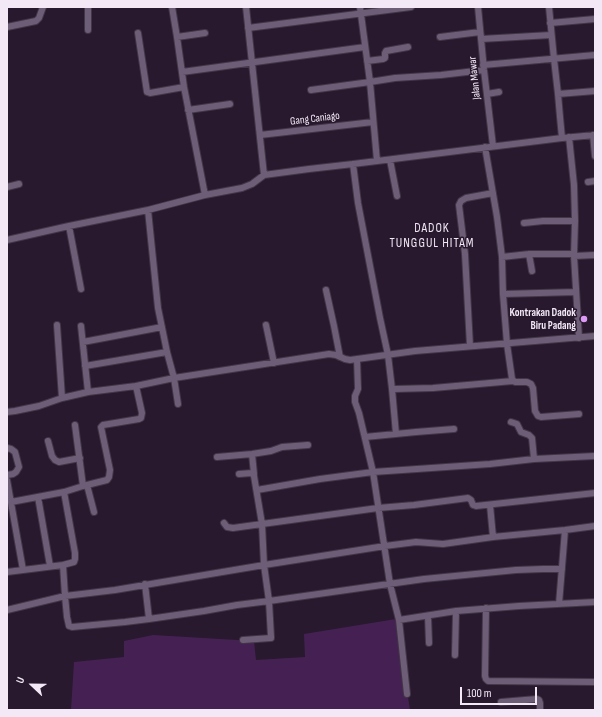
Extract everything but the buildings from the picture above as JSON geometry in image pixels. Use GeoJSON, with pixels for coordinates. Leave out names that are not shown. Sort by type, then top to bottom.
{"type":"FeatureCollection","features":[{"type":"Feature","properties":{"kind":"street"},"geometry":{"type":"LineString","coordinates":[[7,27],[36,21],[39,18],[43,7]]}},
{"type":"Feature","properties":{"kind":"street"},"geometry":{"type":"LineString","coordinates":[[88,7],[88,30]]}},
{"type":"Feature","properties":{"kind":"street"},"geometry":{"type":"LineString","coordinates":[[172,7],[188,110],[205,195]]}},
{"type":"Feature","properties":{"kind":"street"},"geometry":{"type":"LineString","coordinates":[[246,7],[264,176]]}},
{"type":"Feature","properties":{"kind":"street"},"geometry":{"type":"LineString","coordinates":[[248,28],[360,10],[411,7]]}},
{"type":"Feature","properties":{"kind":"street","name":"Jalan Mawar"},"geometry":{"type":"LineString","coordinates":[[478,7],[492,146]]}},
{"type":"Feature","properties":{"kind":"street"},"geometry":{"type":"LineString","coordinates":[[549,7],[560,117],[574,185],[574,255],[578,338]]}},
{"type":"Feature","properties":{"kind":"street"},"geometry":{"type":"LineString","coordinates":[[360,10],[370,82],[377,161]]}},
{"type":"Feature","properties":{"kind":"street"},"geometry":{"type":"LineString","coordinates":[[550,23],[595,19]]}},
{"type":"Feature","properties":{"kind":"street"},"geometry":{"type":"LineString","coordinates":[[440,36],[480,32]]}},
{"type":"Feature","properties":{"kind":"street"},"geometry":{"type":"LineString","coordinates":[[138,33],[147,92],[150,93],[184,87]]}},
{"type":"Feature","properties":{"kind":"street"},"geometry":{"type":"LineString","coordinates":[[177,37],[206,33]]}},
{"type":"Feature","properties":{"kind":"street"},"geometry":{"type":"LineString","coordinates":[[481,39],[551,36]]}},
{"type":"Feature","properties":{"kind":"street"},"geometry":{"type":"LineString","coordinates":[[182,72],[365,47]]}},
{"type":"Feature","properties":{"kind":"street"},"geometry":{"type":"LineString","coordinates":[[367,61],[384,59],[386,52],[408,48]]}},
{"type":"Feature","properties":{"kind":"street"},"geometry":{"type":"LineString","coordinates":[[311,90],[395,78],[441,75],[554,59],[595,56]]}},
{"type":"Feature","properties":{"kind":"street"},"geometry":{"type":"LineString","coordinates":[[558,94],[595,91]]}},
{"type":"Feature","properties":{"kind":"street"},"geometry":{"type":"LineString","coordinates":[[487,94],[499,92]]}},
{"type":"Feature","properties":{"kind":"street"},"geometry":{"type":"LineString","coordinates":[[188,110],[230,104]]}},
{"type":"Feature","properties":{"kind":"street","name":"Gang Caniago"},"geometry":{"type":"LineString","coordinates":[[260,135],[373,122]]}},
{"type":"Feature","properties":{"kind":"street"},"geometry":{"type":"LineString","coordinates":[[7,240],[242,188],[252,184],[264,176],[309,169],[565,137],[594,135],[595,156]]}},
{"type":"Feature","properties":{"kind":"street"},"geometry":{"type":"LineString","coordinates":[[485,148],[502,257],[507,344],[513,381]]}},
{"type":"Feature","properties":{"kind":"street"},"geometry":{"type":"LineString","coordinates":[[390,160],[397,196]]}},
{"type":"Feature","properties":{"kind":"street"},"geometry":{"type":"LineString","coordinates":[[353,164],[360,211],[388,355],[396,434]]}},
{"type":"Feature","properties":{"kind":"street"},"geometry":{"type":"LineString","coordinates":[[588,182],[595,181]]}},
{"type":"Feature","properties":{"kind":"street"},"geometry":{"type":"LineString","coordinates":[[7,187],[19,184]]}},
{"type":"Feature","properties":{"kind":"street"},"geometry":{"type":"LineString","coordinates":[[470,346],[465,254],[459,205],[461,201],[466,198],[493,193]]}},
{"type":"Feature","properties":{"kind":"street"},"geometry":{"type":"LineString","coordinates":[[148,210],[156,295],[167,352],[174,378],[178,404]]}},
{"type":"Feature","properties":{"kind":"street"},"geometry":{"type":"LineString","coordinates":[[524,223],[543,221],[575,221]]}},
{"type":"Feature","properties":{"kind":"street"},"geometry":{"type":"LineString","coordinates":[[69,226],[81,289]]}},
{"type":"Feature","properties":{"kind":"street"},"geometry":{"type":"LineString","coordinates":[[502,257],[529,254],[595,256]]}},
{"type":"Feature","properties":{"kind":"street"},"geometry":{"type":"LineString","coordinates":[[529,254],[532,271]]}},
{"type":"Feature","properties":{"kind":"street"},"geometry":{"type":"LineString","coordinates":[[326,290],[340,357]]}},
{"type":"Feature","properties":{"kind":"street"},"geometry":{"type":"LineString","coordinates":[[503,294],[576,292]]}},
{"type":"Feature","properties":{"kind":"street"},"geometry":{"type":"LineString","coordinates":[[57,325],[62,398]]}},
{"type":"Feature","properties":{"kind":"street"},"geometry":{"type":"LineString","coordinates":[[266,325],[274,363]]}},
{"type":"Feature","properties":{"kind":"street"},"geometry":{"type":"LineString","coordinates":[[81,326],[88,392]]}},
{"type":"Feature","properties":{"kind":"street"},"geometry":{"type":"LineString","coordinates":[[83,342],[162,327]]}},
{"type":"Feature","properties":{"kind":"street"},"geometry":{"type":"LineString","coordinates":[[7,412],[39,406],[62,398],[88,392],[136,386],[174,378],[329,354],[336,355],[347,360],[416,351],[595,336]]}},
{"type":"Feature","properties":{"kind":"street"},"geometry":{"type":"LineString","coordinates":[[85,366],[167,352]]}},
{"type":"Feature","properties":{"kind":"street"},"geometry":{"type":"LineString","coordinates":[[357,359],[358,391],[355,396],[355,402],[373,472],[390,584],[399,620],[407,694]]}},
{"type":"Feature","properties":{"kind":"street"},"geometry":{"type":"LineString","coordinates":[[392,389],[433,388],[513,381],[527,382],[531,384],[533,388],[535,411],[538,416],[579,414]]}},
{"type":"Feature","properties":{"kind":"street"},"geometry":{"type":"LineString","coordinates":[[11,502],[64,492],[85,485],[106,481],[110,474],[110,470],[101,428],[102,426],[139,419],[142,416],[136,386]]}},
{"type":"Feature","properties":{"kind":"street"},"geometry":{"type":"LineString","coordinates":[[511,422],[517,424],[521,432],[532,438],[534,459]]}},
{"type":"Feature","properties":{"kind":"street"},"geometry":{"type":"LineString","coordinates":[[75,425],[85,485],[94,512]]}},
{"type":"Feature","properties":{"kind":"street"},"geometry":{"type":"LineString","coordinates":[[365,437],[454,429]]}},
{"type":"Feature","properties":{"kind":"street"},"geometry":{"type":"LineString","coordinates":[[48,441],[52,456],[55,460],[59,462],[80,458]]}},
{"type":"Feature","properties":{"kind":"street"},"geometry":{"type":"LineString","coordinates":[[217,456],[252,454],[271,451],[282,447],[308,446]]}},
{"type":"Feature","properties":{"kind":"street"},"geometry":{"type":"LineString","coordinates":[[7,448],[15,452],[19,467],[16,472],[7,475]]}},
{"type":"Feature","properties":{"kind":"street"},"geometry":{"type":"LineString","coordinates":[[243,640],[271,638],[272,636],[264,565],[262,524],[252,454]]}},
{"type":"Feature","properties":{"kind":"street"},"geometry":{"type":"LineString","coordinates":[[257,490],[320,479],[373,472],[490,464],[534,459],[595,456]]}},
{"type":"Feature","properties":{"kind":"street"},"geometry":{"type":"LineString","coordinates":[[239,474],[254,474]]}},
{"type":"Feature","properties":{"kind":"street"},"geometry":{"type":"LineString","coordinates":[[7,480],[23,570]]}},
{"type":"Feature","properties":{"kind":"street"},"geometry":{"type":"LineString","coordinates":[[7,572],[63,565],[74,562],[75,554],[64,492]]}},
{"type":"Feature","properties":{"kind":"street"},"geometry":{"type":"LineString","coordinates":[[224,523],[227,527],[231,528],[378,508],[468,498],[475,506],[595,493]]}},
{"type":"Feature","properties":{"kind":"street"},"geometry":{"type":"LineString","coordinates":[[38,497],[50,566]]}},
{"type":"Feature","properties":{"kind":"street"},"geometry":{"type":"LineString","coordinates":[[490,505],[493,537]]}},
{"type":"Feature","properties":{"kind":"street"},"geometry":{"type":"LineString","coordinates":[[7,610],[65,596],[109,591],[385,546],[416,542],[443,544],[595,526]]}},
{"type":"Feature","properties":{"kind":"street"},"geometry":{"type":"LineString","coordinates":[[559,604],[565,530]]}},
{"type":"Feature","properties":{"kind":"street"},"geometry":{"type":"LineString","coordinates":[[63,565],[68,625],[72,628],[149,619],[204,611],[237,604],[269,601],[424,579],[511,570],[562,570]]}},
{"type":"Feature","properties":{"kind":"street"},"geometry":{"type":"LineString","coordinates":[[145,584],[149,619]]}},
{"type":"Feature","properties":{"kind":"street"},"geometry":{"type":"LineString","coordinates":[[399,620],[486,608],[595,602]]}},
{"type":"Feature","properties":{"kind":"street"},"geometry":{"type":"LineString","coordinates":[[486,608],[485,676],[488,681],[595,682]]}},
{"type":"Feature","properties":{"kind":"street"},"geometry":{"type":"LineString","coordinates":[[455,655],[456,611]]}},
{"type":"Feature","properties":{"kind":"street"},"geometry":{"type":"LineString","coordinates":[[428,616],[429,643]]}},
{"type":"Feature","properties":{"kind":"street"},"geometry":{"type":"LineString","coordinates":[[501,702],[537,699],[540,703],[540,710]]}},
{"type":"Feature","properties":{"kind":"shaded area"},"geometry":{"type":"Polygon","coordinates":[[[396,619],[410,710],[71,710],[74,662],[124,657],[124,641],[153,635],[254,641],[256,660],[305,657],[304,634],[396,619]]]}},
{"type":"Feature","properties":{"kind":"place","name":"Kontrakan Dadok Biru Padang"},"geometry":{"type":"Point","coordinates":[584,319]}},
{"type":"Feature","properties":{"kind":"district","name":"DADOK TUNGGUL HITAM"},"geometry":{"type":"Point","coordinates":[432,236]}}]}
